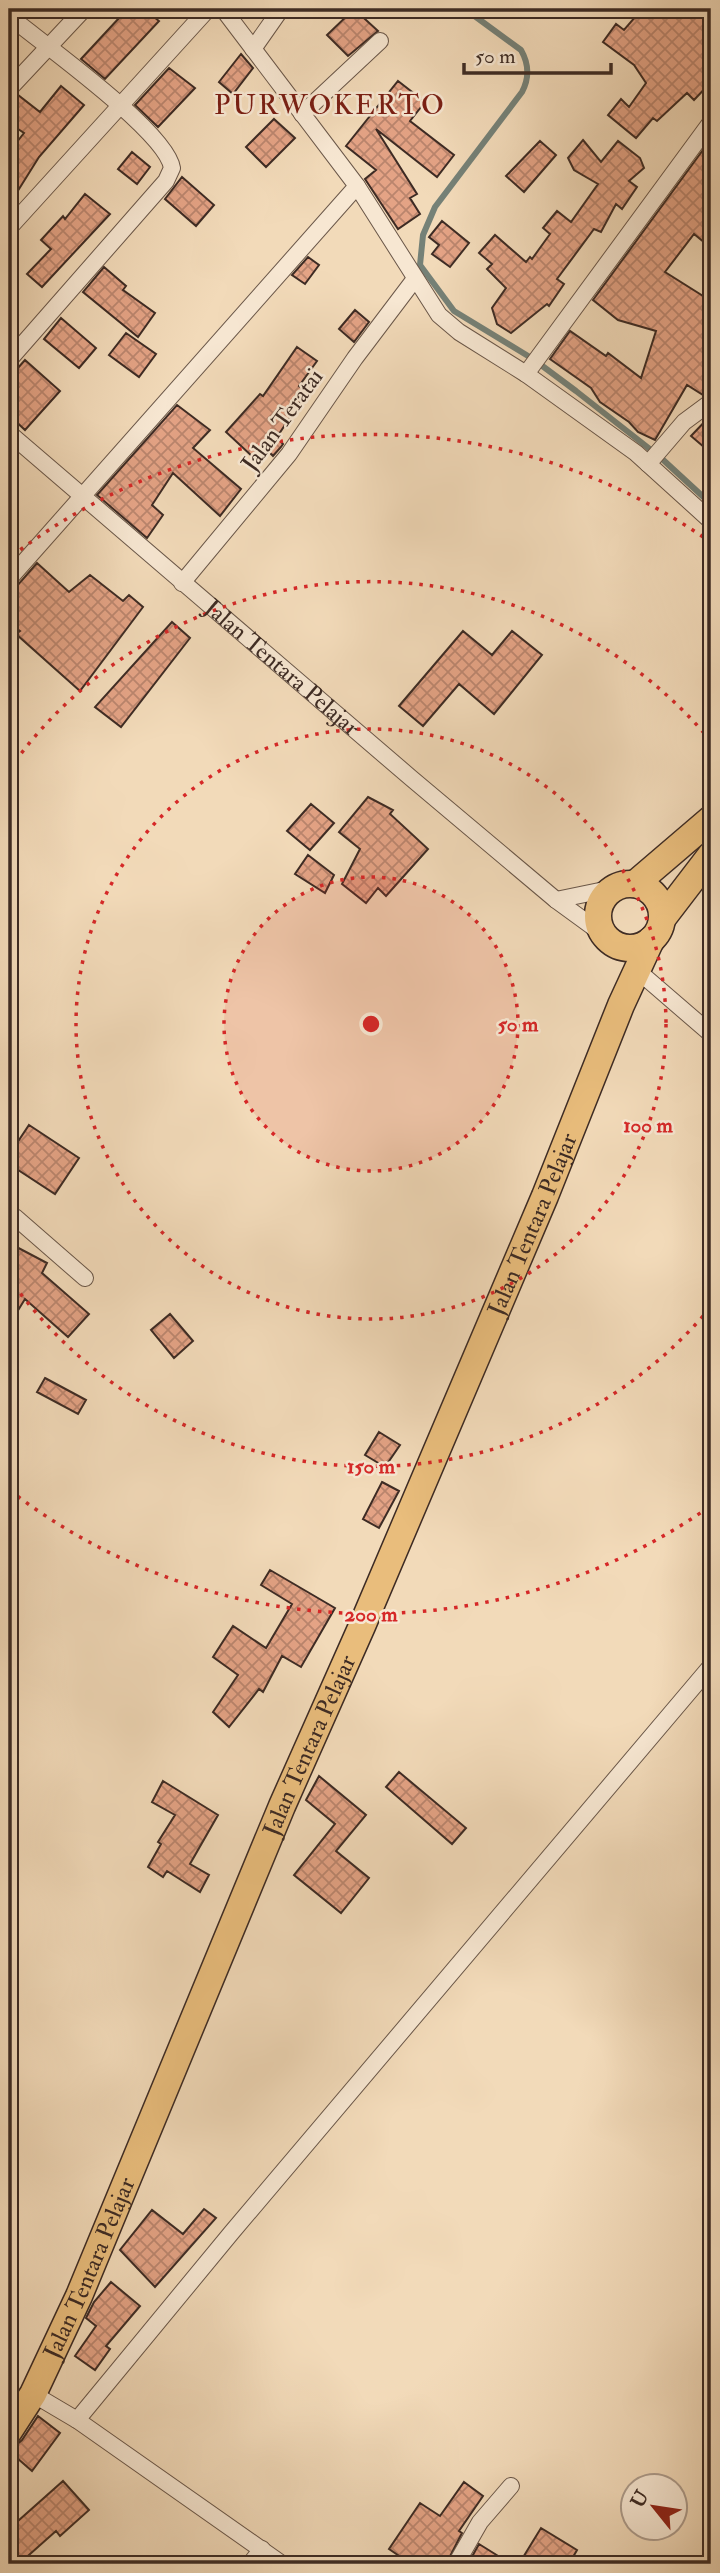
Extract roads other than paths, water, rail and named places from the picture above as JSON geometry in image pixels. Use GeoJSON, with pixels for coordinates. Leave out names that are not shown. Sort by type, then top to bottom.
{"type":"FeatureCollection","features":[{"type":"Feature","properties":{"kind":"highway"},"geometry":{"type":"LineString","coordinates":[[621,1005],[620,972],[598,915],[606,895],[624,886],[711,819]]}},
{"type":"Feature","properties":{"kind":"highway","name":"Jalan Tentara Pelajar"},"geometry":{"type":"LineString","coordinates":[[9,2431],[33,2393],[79,2296],[282,1806],[545,1196],[621,1005],[657,930],[711,855]]}},
{"type":"Feature","properties":{"kind":"highway"},"geometry":{"type":"LineString","coordinates":[[609,939],[633,948],[657,930],[658,900],[652,892],[624,886]]}},
{"type":"Feature","properties":{"kind":"street"},"geometry":{"type":"LineString","coordinates":[[9,89],[85,9]]}},
{"type":"Feature","properties":{"kind":"street"},"geometry":{"type":"LineString","coordinates":[[9,228],[208,9]]}},
{"type":"Feature","properties":{"kind":"street"},"geometry":{"type":"LineString","coordinates":[[223,9],[357,186],[414,280],[439,314],[458,332],[528,371],[653,457],[711,521]]}},
{"type":"Feature","properties":{"kind":"street"},"geometry":{"type":"LineString","coordinates":[[253,49],[281,9]]}},
{"type":"Feature","properties":{"kind":"street"},"geometry":{"type":"LineString","coordinates":[[9,16],[120,105],[166,151],[172,168],[166,181],[9,360]]}},
{"type":"Feature","properties":{"kind":"street"},"geometry":{"type":"LineString","coordinates":[[302,114],[380,41]]}},
{"type":"Feature","properties":{"kind":"street"},"geometry":{"type":"LineString","coordinates":[[528,371],[711,122]]}},
{"type":"Feature","properties":{"kind":"street"},"geometry":{"type":"LineString","coordinates":[[9,579],[80,495],[357,186]]}},
{"type":"Feature","properties":{"kind":"street","name":"Jalan Teratai"},"geometry":{"type":"LineString","coordinates":[[182,583],[289,454],[355,358],[414,280]]}},
{"type":"Feature","properties":{"kind":"street"},"geometry":{"type":"LineString","coordinates":[[653,457],[684,422],[711,402]]}},
{"type":"Feature","properties":{"kind":"street","name":"Jalan Tentara Pelajar"},"geometry":{"type":"LineString","coordinates":[[9,433],[556,900],[609,939]]}},
{"type":"Feature","properties":{"kind":"street"},"geometry":{"type":"LineString","coordinates":[[556,900],[624,886]]}},
{"type":"Feature","properties":{"kind":"street"},"geometry":{"type":"LineString","coordinates":[[638,971],[711,1034]]}},
{"type":"Feature","properties":{"kind":"street"},"geometry":{"type":"LineString","coordinates":[[11,1219],[85,1278]]}},
{"type":"Feature","properties":{"kind":"street"},"geometry":{"type":"LineString","coordinates":[[77,2420],[232,2232],[711,1666]]}},
{"type":"Feature","properties":{"kind":"street"},"geometry":{"type":"LineString","coordinates":[[33,2393],[77,2420],[282,2564]]}},
{"type":"Feature","properties":{"kind":"street"},"geometry":{"type":"LineString","coordinates":[[456,2564],[480,2522],[511,2486]]}},
{"type":"Feature","properties":{"kind":"street"},"geometry":{"type":"LineString","coordinates":[[250,2564],[262,2549]]}},
{"type":"Feature","properties":{"kind":"waterway"},"geometry":{"type":"LineString","coordinates":[[465,9],[521,50],[526,60],[527,76],[522,92],[435,207],[423,235],[420,265],[454,311],[533,359],[576,391],[660,457],[711,504]]}},
{"type":"Feature","properties":{"kind":"district","name":"PURWOKERTO"},"geometry":{"type":"Point","coordinates":[330,104]}}]}
